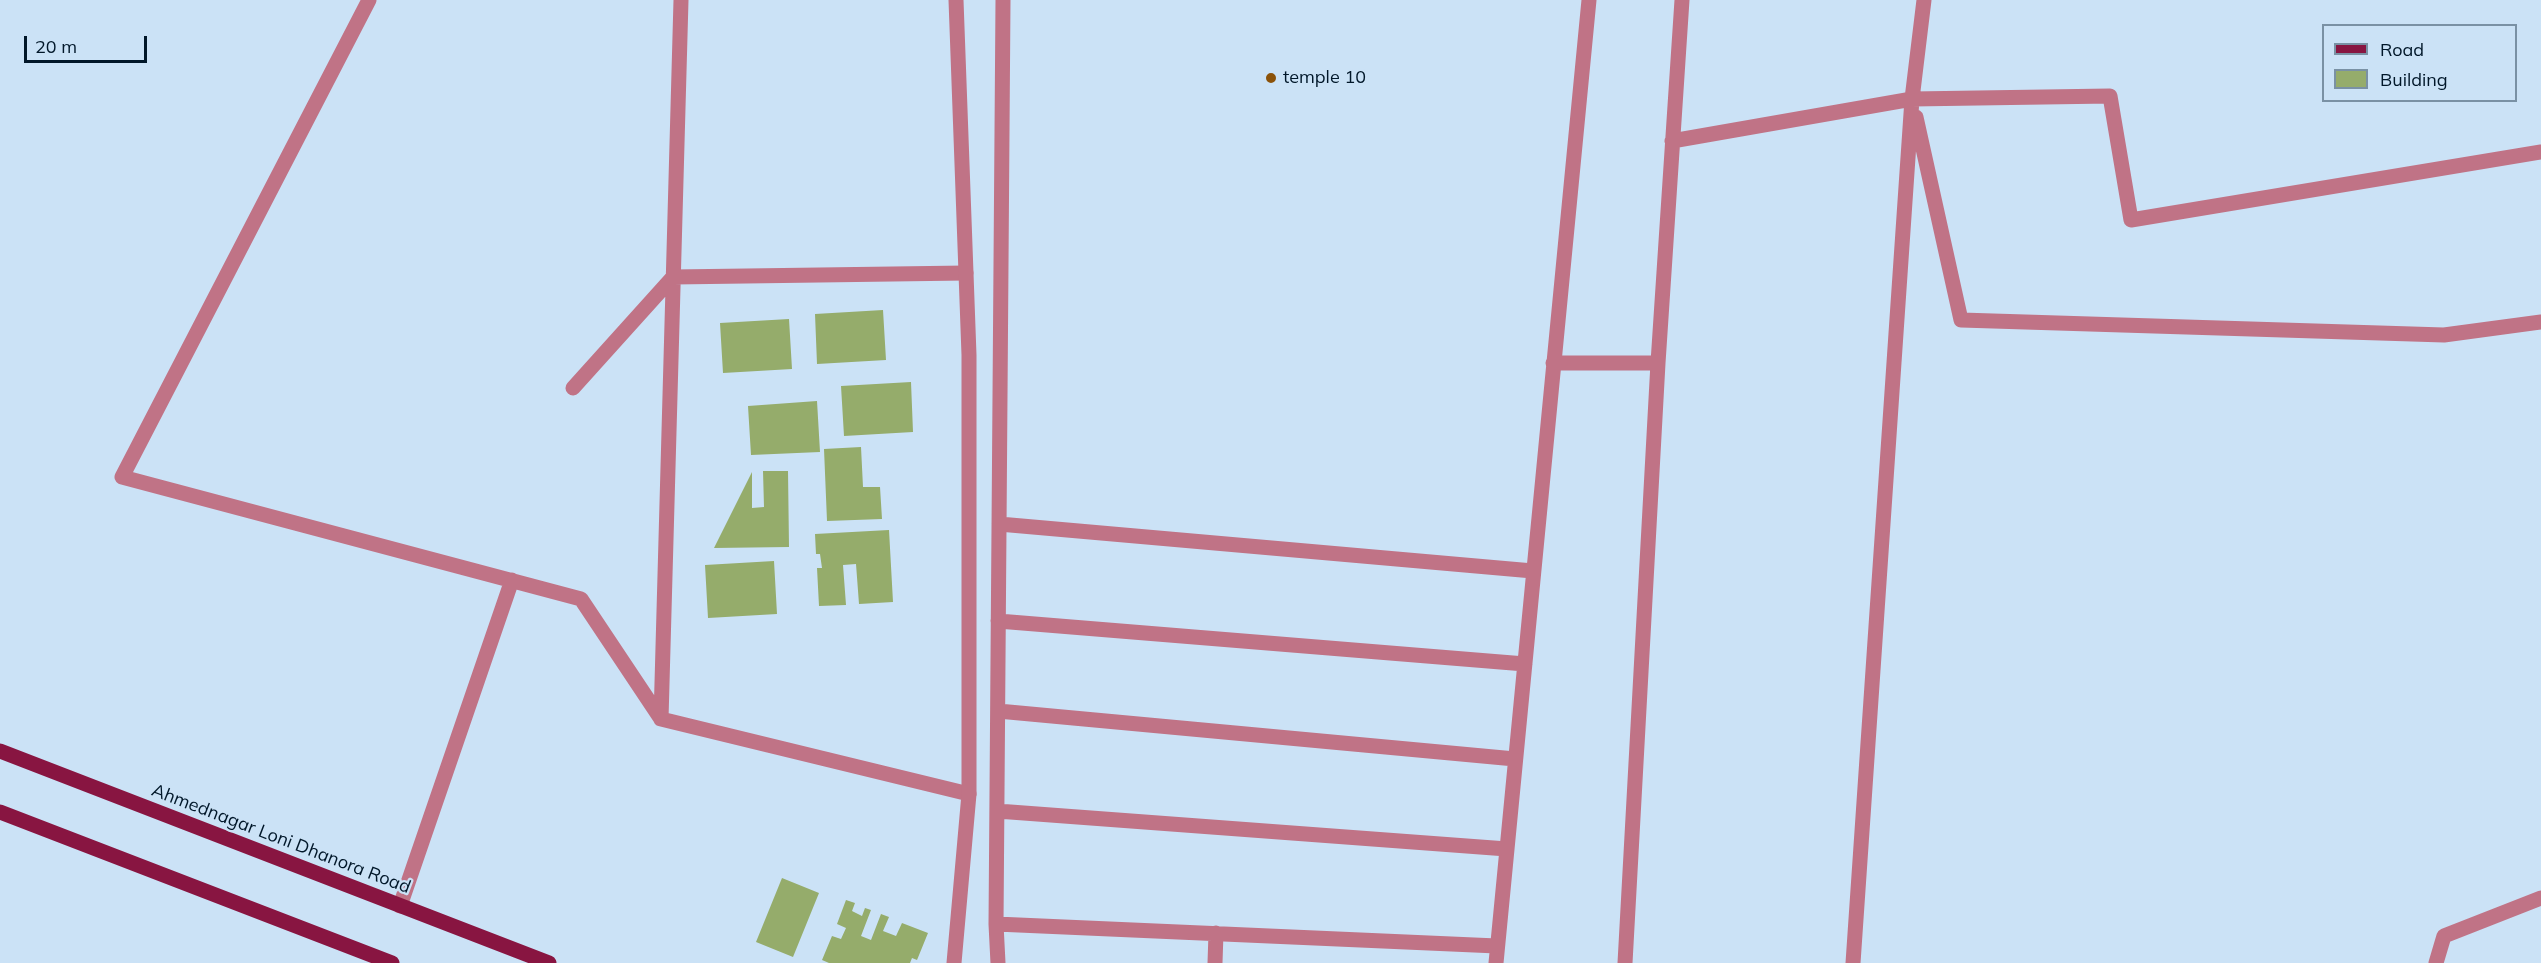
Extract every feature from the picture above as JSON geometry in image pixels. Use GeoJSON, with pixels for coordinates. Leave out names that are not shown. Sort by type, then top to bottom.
{"type":"FeatureCollection","features":[{"type":"Feature","properties":{"kind":"main road","name":"Ahmednagar Loni Dhanora Road"},"geometry":{"type":"LineString","coordinates":[[0,751],[549,963]]}},
{"type":"Feature","properties":{"kind":"main road"},"geometry":{"type":"LineString","coordinates":[[0,812],[393,963]]}},
{"type":"Feature","properties":{"kind":"street"},"geometry":{"type":"LineString","coordinates":[[369,0],[122,477],[581,598],[661,719],[969,794]]}},
{"type":"Feature","properties":{"kind":"street"},"geometry":{"type":"LineString","coordinates":[[661,719],[681,0]]}},
{"type":"Feature","properties":{"kind":"street"},"geometry":{"type":"LineString","coordinates":[[954,963],[969,794],[969,355],[956,0]]}},
{"type":"Feature","properties":{"kind":"street"},"geometry":{"type":"LineString","coordinates":[[998,963],[996,924],[1003,0]]}},
{"type":"Feature","properties":{"kind":"street"},"geometry":{"type":"LineString","coordinates":[[1496,963],[1589,0]]}},
{"type":"Feature","properties":{"kind":"street"},"geometry":{"type":"LineString","coordinates":[[1625,963],[1658,363],[1682,0]]}},
{"type":"Feature","properties":{"kind":"street"},"geometry":{"type":"LineString","coordinates":[[1853,963],[1912,99],[1924,0]]}},
{"type":"Feature","properties":{"kind":"street"},"geometry":{"type":"LineString","coordinates":[[1672,141],[1912,99],[2110,96],[2131,220],[2541,152]]}},
{"type":"Feature","properties":{"kind":"street"},"geometry":{"type":"LineString","coordinates":[[1912,99],[1961,320],[2444,335],[2541,322]]}},
{"type":"Feature","properties":{"kind":"street"},"geometry":{"type":"LineString","coordinates":[[573,388],[673,277],[966,273]]}},
{"type":"Feature","properties":{"kind":"street"},"geometry":{"type":"LineString","coordinates":[[1553,363],[1658,363]]}},
{"type":"Feature","properties":{"kind":"street"},"geometry":{"type":"LineString","coordinates":[[999,524],[1533,571]]}},
{"type":"Feature","properties":{"kind":"street"},"geometry":{"type":"LineString","coordinates":[[400,906],[512,580]]}},
{"type":"Feature","properties":{"kind":"street"},"geometry":{"type":"LineString","coordinates":[[998,621],[1525,664]]}},
{"type":"Feature","properties":{"kind":"street"},"geometry":{"type":"LineString","coordinates":[[998,711],[1515,759]]}},
{"type":"Feature","properties":{"kind":"street"},"geometry":{"type":"LineString","coordinates":[[997,811],[1506,849]]}},
{"type":"Feature","properties":{"kind":"street"},"geometry":{"type":"LineString","coordinates":[[2436,963],[2444,936],[2541,898]]}},
{"type":"Feature","properties":{"kind":"street"},"geometry":{"type":"LineString","coordinates":[[996,924],[1497,946]]}},
{"type":"Feature","properties":{"kind":"street"},"geometry":{"type":"LineString","coordinates":[[1215,963],[1216,933]]}},
{"type":"Feature","properties":{"kind":"building"},"geometry":{"type":"Polygon","coordinates":[[[883,310],[886,360],[817,364],[815,314],[883,310]]]}},
{"type":"Feature","properties":{"kind":"building"},"geometry":{"type":"Polygon","coordinates":[[[789,319],[792,369],[723,373],[720,323],[789,319]]]}},
{"type":"Feature","properties":{"kind":"building"},"geometry":{"type":"Polygon","coordinates":[[[911,382],[913,432],[844,436],[841,386],[911,382]]]}},
{"type":"Feature","properties":{"kind":"building"},"geometry":{"type":"Polygon","coordinates":[[[817,401],[820,452],[751,455],[748,406],[817,401]]]}},
{"type":"Feature","properties":{"kind":"building"},"geometry":{"type":"Polygon","coordinates":[[[861,447],[863,487],[880,487],[882,519],[827,521],[824,449],[861,447]]]}},
{"type":"Feature","properties":{"kind":"building"},"geometry":{"type":"Polygon","coordinates":[[[763,471],[788,471],[789,547],[714,548],[752,472],[752,508],[764,507],[763,471]]]}},
{"type":"Feature","properties":{"kind":"building"},"geometry":{"type":"Polygon","coordinates":[[[889,530],[893,602],[859,604],[856,564],[843,565],[846,605],[819,606],[817,568],[822,568],[820,554],[816,554],[815,534],[889,530]]]}},
{"type":"Feature","properties":{"kind":"building"},"geometry":{"type":"Polygon","coordinates":[[[774,561],[777,614],[708,618],[705,565],[774,561]]]}},
{"type":"Feature","properties":{"kind":"building"},"geometry":{"type":"Polygon","coordinates":[[[782,878],[819,893],[793,957],[756,942],[782,878]]]}},
{"type":"Feature","properties":{"kind":"building"},"geometry":{"type":"Polygon","coordinates":[[[846,900],[855,903],[852,911],[862,916],[865,908],[871,910],[861,936],[871,940],[881,914],[889,917],[883,931],[896,936],[902,923],[928,933],[917,960],[912,958],[910,963],[829,963],[822,960],[832,936],[841,939],[846,928],[837,924],[846,900]]]}},
{"type":"Feature","properties":{"kind":"place","name":"temple 10"},"geometry":{"type":"Point","coordinates":[1271,78]}}]}
